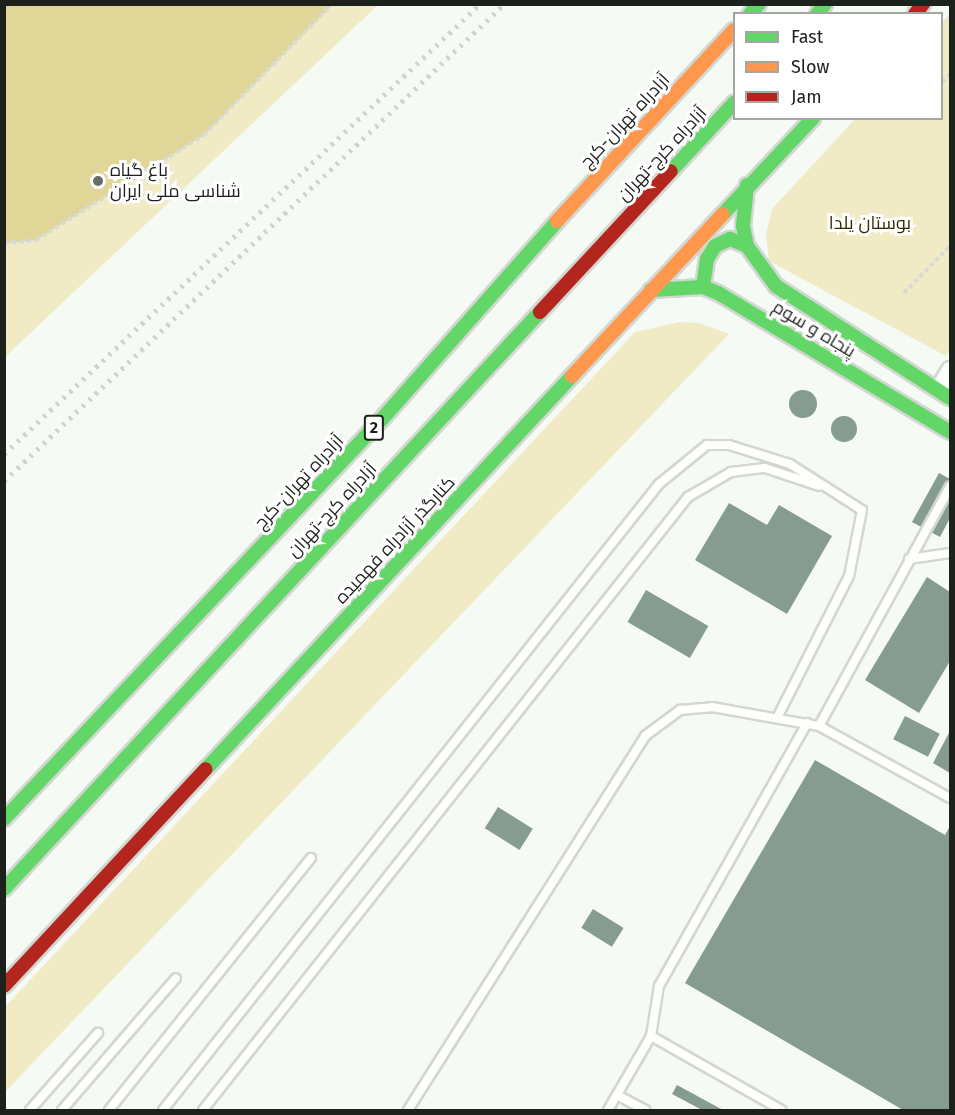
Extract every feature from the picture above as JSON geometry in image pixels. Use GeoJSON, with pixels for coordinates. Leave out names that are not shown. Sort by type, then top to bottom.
{"type":"FeatureCollection","features":[{"type":"Feature","properties":{"kind":"main road","name":"آزادراه تهران-کرج"},"geometry":{"type":"LineString","coordinates":[[4,819],[382,419],[597,176],[733,32]]}},
{"type":"Feature","properties":{"kind":"main road","name":"آزادراه کرج-تهران"},"geometry":{"type":"LineString","coordinates":[[4,890],[733,105]]}},
{"type":"Feature","properties":{"kind":"main road","name":"کنارگذر آزادراه فهمیده"},"geometry":{"type":"LineString","coordinates":[[4,986],[747,185],[811,120]]}},
{"type":"Feature","properties":{"kind":"main road"},"geometry":{"type":"LineString","coordinates":[[747,185],[743,226],[747,246]]}},
{"type":"Feature","properties":{"kind":"main road"},"geometry":{"type":"LineString","coordinates":[[651,290],[703,287],[706,259],[715,246],[730,240],[747,246]]}},
{"type":"Feature","properties":{"kind":"main road","name":"پنجاه و سوم"},"geometry":{"type":"LineString","coordinates":[[747,246],[776,286],[945,393]]}},
{"type":"Feature","properties":{"kind":"main road","name":"پنجاه و سوم"},"geometry":{"type":"LineString","coordinates":[[703,287],[951,432]]}},
{"type":"Feature","properties":{"kind":"street"},"geometry":{"type":"LineString","coordinates":[[945,393],[951,370]]}},
{"type":"Feature","properties":{"kind":"lane"},"geometry":{"type":"LineString","coordinates":[[163,1110],[659,484],[685,458],[707,445],[729,445],[790,464],[862,510],[861,532],[849,576],[778,716]]}},
{"type":"Feature","properties":{"kind":"lane"},"geometry":{"type":"LineString","coordinates":[[203,1110],[688,497],[730,471],[765,468],[833,491]]}},
{"type":"Feature","properties":{"kind":"lane"},"geometry":{"type":"LineString","coordinates":[[819,726],[909,559],[951,487]]}},
{"type":"Feature","properties":{"kind":"lane"},"geometry":{"type":"LineString","coordinates":[[909,559],[951,553]]}},
{"type":"Feature","properties":{"kind":"lane"},"geometry":{"type":"LineString","coordinates":[[408,1110],[645,736],[680,710],[712,707],[778,716],[819,726],[951,798]]}},
{"type":"Feature","properties":{"kind":"lane"},"geometry":{"type":"LineString","coordinates":[[608,1110],[651,1036],[659,987],[807,723]]}},
{"type":"Feature","properties":{"kind":"lane"},"geometry":{"type":"LineString","coordinates":[[109,1110],[311,858]]}},
{"type":"Feature","properties":{"kind":"lane"},"geometry":{"type":"LineString","coordinates":[[62,1110],[176,978]]}},
{"type":"Feature","properties":{"kind":"lane"},"geometry":{"type":"LineString","coordinates":[[30,1110],[98,1033]]}},
{"type":"Feature","properties":{"kind":"lane"},"geometry":{"type":"LineString","coordinates":[[651,1036],[781,1110]]}},
{"type":"Feature","properties":{"kind":"lane"},"geometry":{"type":"LineString","coordinates":[[617,1095],[645,1110]]}},
{"type":"Feature","properties":{"kind":"path"},"geometry":{"type":"LineString","coordinates":[[4,243],[36,240],[204,135],[332,4]]}},
{"type":"Feature","properties":{"kind":"path"},"geometry":{"type":"LineString","coordinates":[[904,293],[951,246]]}},
{"type":"Feature","properties":{"kind":"green space","name":"باغ گیاه‌ شناسی ملی ایران"},"geometry":{"type":"Polygon","coordinates":[[[5,5],[378,5],[5,357],[5,5]]]}},
{"type":"Feature","properties":{"kind":"green space","name":"بوستان یلدا"},"geometry":{"type":"Polygon","coordinates":[[[950,13],[950,350],[946,356],[769,261],[766,234],[772,209],[854,120],[943,120],[943,22],[950,13]]]}},
{"type":"Feature","properties":{"kind":"green space"},"geometry":{"type":"Polygon","coordinates":[[[680,322],[699,323],[729,334],[5,1092],[5,1007],[635,332],[680,322]]]}},
{"type":"Feature","properties":{"kind":"shaded area","name":"باغ گیاه‌ شناسی ملی ایران"},"geometry":{"type":"Polygon","coordinates":[[[5,4],[332,5],[204,135],[36,240],[5,243],[5,4]]]}},
{"type":"Feature","properties":{"kind":"building"},"geometry":{"type":"Polygon","coordinates":[[[803,390],[813,394],[817,404],[813,414],[803,418],[793,414],[789,404],[793,394],[803,390]]]}},
{"type":"Feature","properties":{"kind":"building"},"geometry":{"type":"Polygon","coordinates":[[[844,416],[853,420],[857,429],[853,438],[844,442],[835,438],[831,429],[835,420],[844,416]]]}},
{"type":"Feature","properties":{"kind":"building"},"geometry":{"type":"Polygon","coordinates":[[[939,473],[950,479],[950,518],[940,537],[912,522],[939,473]]]}},
{"type":"Feature","properties":{"kind":"building"},"geometry":{"type":"Polygon","coordinates":[[[729,503],[767,525],[779,505],[832,536],[787,614],[695,560],[729,503]]]}},
{"type":"Feature","properties":{"kind":"building"},"geometry":{"type":"Polygon","coordinates":[[[927,577],[950,592],[950,661],[919,713],[865,680],[927,577]]]}},
{"type":"Feature","properties":{"kind":"building"},"geometry":{"type":"Polygon","coordinates":[[[646,590],[708,626],[690,658],[628,622],[646,590]]]}},
{"type":"Feature","properties":{"kind":"building"},"geometry":{"type":"Polygon","coordinates":[[[905,716],[940,734],[928,757],[893,739],[905,716]]]}},
{"type":"Feature","properties":{"kind":"building"},"geometry":{"type":"Polygon","coordinates":[[[950,731],[950,773],[933,763],[950,731]]]}},
{"type":"Feature","properties":{"kind":"building"},"geometry":{"type":"Polygon","coordinates":[[[815,760],[945,835],[950,826],[950,1110],[903,1110],[685,983],[815,760]]]}},
{"type":"Feature","properties":{"kind":"building"},"geometry":{"type":"Polygon","coordinates":[[[498,807],[533,829],[520,850],[485,828],[498,807]]]}},
{"type":"Feature","properties":{"kind":"building"},"geometry":{"type":"Polygon","coordinates":[[[593,909],[624,928],[612,947],[581,928],[593,909]]]}},
{"type":"Feature","properties":{"kind":"building"},"geometry":{"type":"Polygon","coordinates":[[[677,1085],[723,1110],[702,1110],[672,1094],[677,1085]]]}},
{"type":"Feature","properties":{"kind":"railway"},"geometry":{"type":"LineString","coordinates":[[4,454],[480,4]]}},
{"type":"Feature","properties":{"kind":"railway"},"geometry":{"type":"LineString","coordinates":[[4,481],[504,4]]}},
{"type":"Feature","properties":{"kind":"traffic: fast"},"geometry":{"type":"LineString","coordinates":[[752,12],[759,4]]}},
{"type":"Feature","properties":{"kind":"traffic: fast"},"geometry":{"type":"LineString","coordinates":[[819,12],[825,4]]}},
{"type":"Feature","properties":{"kind":"traffic: fast"},"geometry":{"type":"LineString","coordinates":[[671,171],[733,104]]}},
{"type":"Feature","properties":{"kind":"traffic: fast"},"geometry":{"type":"LineString","coordinates":[[723,214],[811,120]]}},
{"type":"Feature","properties":{"kind":"traffic: fast"},"geometry":{"type":"LineString","coordinates":[[747,185],[743,226],[747,246],[776,286],[950,398]]}},
{"type":"Feature","properties":{"kind":"traffic: fast"},"geometry":{"type":"LineString","coordinates":[[4,819],[382,419],[557,221]]}},
{"type":"Feature","properties":{"kind":"traffic: fast"},"geometry":{"type":"LineString","coordinates":[[703,287],[707,259],[715,246],[730,239],[747,246]]}},
{"type":"Feature","properties":{"kind":"traffic: fast"},"geometry":{"type":"LineString","coordinates":[[651,290],[703,287],[718,293],[950,432]]}},
{"type":"Feature","properties":{"kind":"traffic: fast"},"geometry":{"type":"LineString","coordinates":[[4,889],[540,312]]}},
{"type":"Feature","properties":{"kind":"traffic: fast"},"geometry":{"type":"LineString","coordinates":[[206,769],[572,376]]}},
{"type":"Feature","properties":{"kind":"traffic: slow"},"geometry":{"type":"LineString","coordinates":[[557,221],[733,31]]}},
{"type":"Feature","properties":{"kind":"traffic: slow"},"geometry":{"type":"LineString","coordinates":[[572,376],[723,214]]}},
{"type":"Feature","properties":{"kind":"traffic: jam"},"geometry":{"type":"LineString","coordinates":[[917,12],[923,4]]}},
{"type":"Feature","properties":{"kind":"traffic: jam"},"geometry":{"type":"LineString","coordinates":[[540,312],[671,171]]}},
{"type":"Feature","properties":{"kind":"traffic: jam"},"geometry":{"type":"LineString","coordinates":[[4,986],[206,769]]}},
{"type":"Feature","properties":{"kind":"place","name":"باغ گیاه‌ شناسی ملی ایران"},"geometry":{"type":"Point","coordinates":[98,181]}}]}
